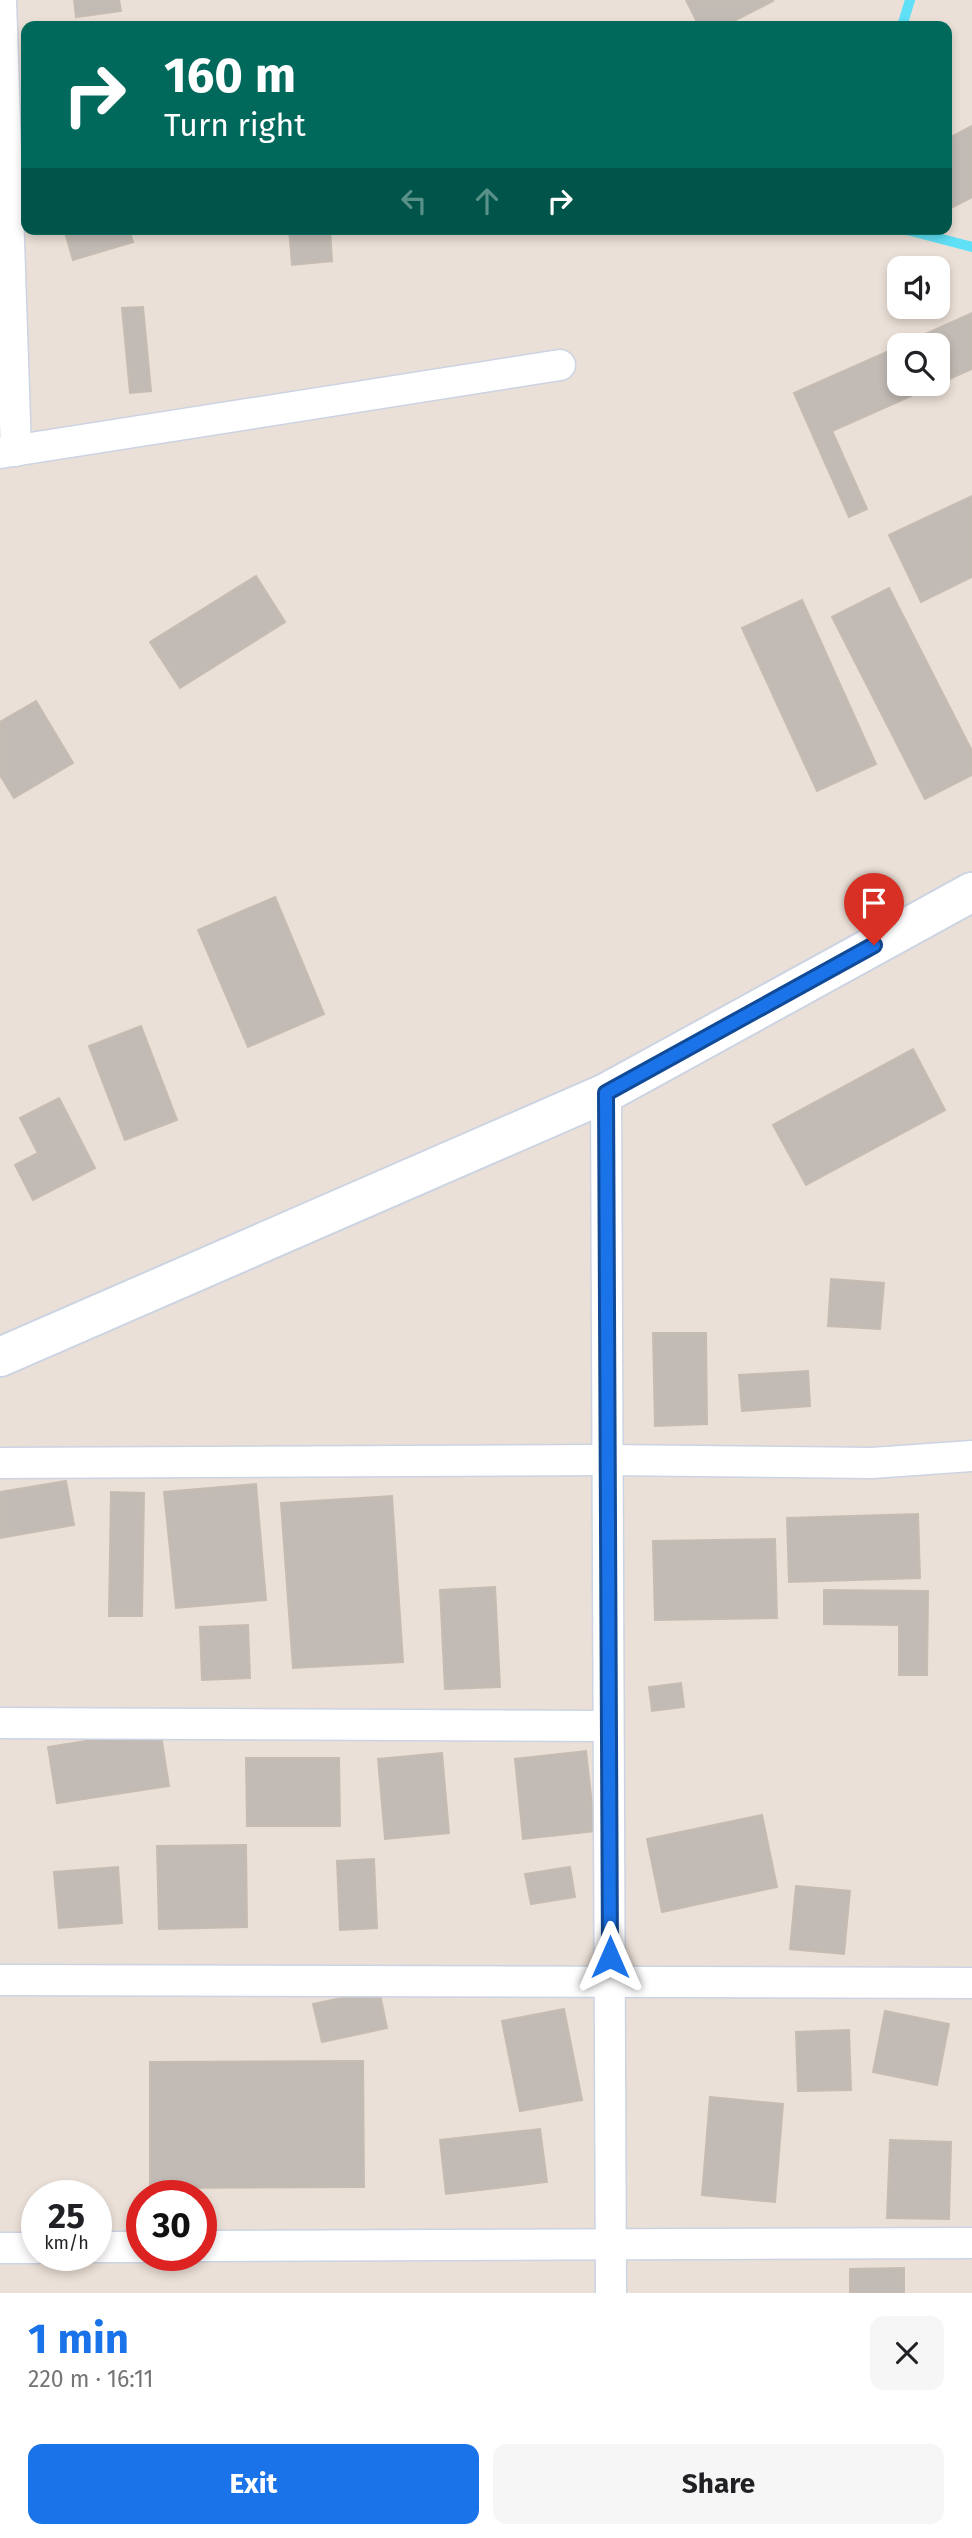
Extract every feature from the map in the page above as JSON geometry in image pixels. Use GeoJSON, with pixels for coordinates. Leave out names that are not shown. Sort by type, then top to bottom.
{"type":"FeatureCollection","features":[{"type":"Feature","properties":{"kind":"main road"},"geometry":{"type":"LineString","coordinates":[[0,1357],[606,1093],[972,891]]}},
{"type":"Feature","properties":{"kind":"street"},"geometry":{"type":"LineString","coordinates":[[1,0],[11,191],[8,452],[560,365]]}},
{"type":"Feature","properties":{"kind":"street"},"geometry":{"type":"LineString","coordinates":[[606,1093],[611,2293]]}},
{"type":"Feature","properties":{"kind":"street"},"geometry":{"type":"LineString","coordinates":[[0,1462],[607,1460],[872,1464],[972,1456]]}},
{"type":"Feature","properties":{"kind":"street"},"geometry":{"type":"LineString","coordinates":[[0,1723],[608,1726]]}},
{"type":"Feature","properties":{"kind":"street"},"geometry":{"type":"LineString","coordinates":[[0,1980],[972,1983]]}},
{"type":"Feature","properties":{"kind":"street"},"geometry":{"type":"LineString","coordinates":[[217,2246],[972,2242]]}},
{"type":"Feature","properties":{"kind":"street"},"geometry":{"type":"LineString","coordinates":[[0,2248],[21,2248]]}},
{"type":"Feature","properties":{"kind":"building"},"geometry":{"type":"Polygon","coordinates":[[[74,0],[119,0],[121,11],[76,17],[74,0]]]}},
{"type":"Feature","properties":{"kind":"building"},"geometry":{"type":"Polygon","coordinates":[[[686,0],[773,1],[734,21],[696,21],[686,0]]]}},
{"type":"Feature","properties":{"kind":"building"},"geometry":{"type":"Polygon","coordinates":[[[972,126],[972,197],[952,207],[952,136],[972,126]]]}},
{"type":"Feature","properties":{"kind":"building"},"geometry":{"type":"Polygon","coordinates":[[[66,235],[131,235],[133,242],[73,260],[66,235]]]}},
{"type":"Feature","properties":{"kind":"building"},"geometry":{"type":"Polygon","coordinates":[[[290,235],[330,235],[332,261],[292,265],[290,235]]]}},
{"type":"Feature","properties":{"kind":"building"},"geometry":{"type":"Polygon","coordinates":[[[143,307],[151,391],[130,393],[122,308],[143,307]]]}},
{"type":"Feature","properties":{"kind":"building"},"geometry":{"type":"Polygon","coordinates":[[[972,313],[972,369],[950,379],[950,333],[928,333],[972,313]]]}},
{"type":"Feature","properties":{"kind":"building"},"geometry":{"type":"Polygon","coordinates":[[[887,352],[887,396],[911,396],[832,431],[867,509],[849,517],[794,393],[887,352]]]}},
{"type":"Feature","properties":{"kind":"building"},"geometry":{"type":"Polygon","coordinates":[[[972,496],[972,577],[921,602],[889,535],[972,496]]]}},
{"type":"Feature","properties":{"kind":"building"},"geometry":{"type":"Polygon","coordinates":[[[256,576],[285,622],[180,688],[150,642],[256,576]]]}},
{"type":"Feature","properties":{"kind":"building"},"geometry":{"type":"Polygon","coordinates":[[[889,588],[972,751],[972,775],[925,799],[832,617],[889,588]]]}},
{"type":"Feature","properties":{"kind":"building"},"geometry":{"type":"Polygon","coordinates":[[[802,600],[876,764],[817,791],[742,628],[802,600]]]}},
{"type":"Feature","properties":{"kind":"building"},"geometry":{"type":"Polygon","coordinates":[[[36,701],[73,763],[14,798],[0,775],[0,722],[36,701]]]}},
{"type":"Feature","properties":{"kind":"building"},"geometry":{"type":"Polygon","coordinates":[[[275,897],[324,1014],[248,1047],[198,930],[275,897]]]}},
{"type":"Feature","properties":{"kind":"building"},"geometry":{"type":"Polygon","coordinates":[[[141,1026],[177,1120],[125,1140],[89,1046],[141,1026]]]}},
{"type":"Feature","properties":{"kind":"building"},"geometry":{"type":"Polygon","coordinates":[[[913,1049],[945,1110],[806,1185],[773,1125],[913,1049]]]}},
{"type":"Feature","properties":{"kind":"building"},"geometry":{"type":"Polygon","coordinates":[[[59,1098],[95,1168],[33,1200],[15,1165],[38,1153],[20,1118],[59,1098]]]}},
{"type":"Feature","properties":{"kind":"building"},"geometry":{"type":"Polygon","coordinates":[[[831,1279],[884,1283],[880,1329],[828,1326],[831,1279]]]}},
{"type":"Feature","properties":{"kind":"building"},"geometry":{"type":"Polygon","coordinates":[[[653,1333],[706,1333],[707,1424],[655,1426],[653,1333]]]}},
{"type":"Feature","properties":{"kind":"building"},"geometry":{"type":"Polygon","coordinates":[[[808,1371],[810,1406],[742,1411],[739,1375],[808,1371]]]}},
{"type":"Feature","properties":{"kind":"building"},"geometry":{"type":"Polygon","coordinates":[[[66,1481],[74,1525],[0,1538],[0,1492],[66,1481]]]}},
{"type":"Feature","properties":{"kind":"building"},"geometry":{"type":"Polygon","coordinates":[[[256,1484],[266,1600],[176,1608],[164,1492],[256,1484]]]}},
{"type":"Feature","properties":{"kind":"building"},"geometry":{"type":"Polygon","coordinates":[[[111,1492],[144,1493],[142,1616],[109,1616],[111,1492]]]}},
{"type":"Feature","properties":{"kind":"building"},"geometry":{"type":"Polygon","coordinates":[[[392,1496],[403,1662],[293,1668],[281,1503],[392,1496]]]}},
{"type":"Feature","properties":{"kind":"building"},"geometry":{"type":"Polygon","coordinates":[[[918,1514],[920,1578],[789,1582],[787,1518],[918,1514]]]}},
{"type":"Feature","properties":{"kind":"building"},"geometry":{"type":"Polygon","coordinates":[[[775,1539],[777,1618],[655,1620],[653,1541],[775,1539]]]}},
{"type":"Feature","properties":{"kind":"building"},"geometry":{"type":"Polygon","coordinates":[[[495,1587],[500,1687],[445,1689],[440,1590],[495,1587]]]}},
{"type":"Feature","properties":{"kind":"building"},"geometry":{"type":"Polygon","coordinates":[[[824,1590],[928,1591],[927,1675],[899,1675],[899,1625],[824,1624],[824,1590]]]}},
{"type":"Feature","properties":{"kind":"building"},"geometry":{"type":"Polygon","coordinates":[[[248,1625],[250,1678],[202,1680],[200,1627],[248,1625]]]}},
{"type":"Feature","properties":{"kind":"building"},"geometry":{"type":"Polygon","coordinates":[[[681,1683],[684,1707],[652,1711],[649,1687],[681,1683]]]}},
{"type":"Feature","properties":{"kind":"building"},"geometry":{"type":"Polygon","coordinates":[[[160,1729],[169,1786],[57,1803],[48,1747],[160,1729]]]}},
{"type":"Feature","properties":{"kind":"building"},"geometry":{"type":"Polygon","coordinates":[[[586,1751],[595,1831],[523,1839],[515,1759],[586,1751]]]}},
{"type":"Feature","properties":{"kind":"building"},"geometry":{"type":"Polygon","coordinates":[[[442,1753],[449,1833],[385,1839],[378,1759],[442,1753]]]}},
{"type":"Feature","properties":{"kind":"building"},"geometry":{"type":"Polygon","coordinates":[[[246,1758],[339,1758],[340,1826],[247,1826],[246,1758]]]}},
{"type":"Feature","properties":{"kind":"building"},"geometry":{"type":"Polygon","coordinates":[[[762,1815],[777,1887],[662,1912],[647,1839],[762,1815]]]}},
{"type":"Feature","properties":{"kind":"building"},"geometry":{"type":"Polygon","coordinates":[[[246,1845],[247,1927],[159,1929],[157,1846],[246,1845]]]}},
{"type":"Feature","properties":{"kind":"building"},"geometry":{"type":"Polygon","coordinates":[[[374,1859],[377,1928],[340,1930],[337,1861],[374,1859]]]}},
{"type":"Feature","properties":{"kind":"building"},"geometry":{"type":"Polygon","coordinates":[[[118,1867],[122,1923],[59,1928],[54,1872],[118,1867]]]}},
{"type":"Feature","properties":{"kind":"building"},"geometry":{"type":"Polygon","coordinates":[[[570,1867],[575,1897],[531,1904],[525,1874],[570,1867]]]}},
{"type":"Feature","properties":{"kind":"building"},"geometry":{"type":"Polygon","coordinates":[[[796,1886],[850,1891],[844,1954],[790,1949],[796,1886]]]}},
{"type":"Feature","properties":{"kind":"building"},"geometry":{"type":"Polygon","coordinates":[[[379,1990],[387,2028],[322,2042],[313,2004],[379,1990]]]}},
{"type":"Feature","properties":{"kind":"building"},"geometry":{"type":"Polygon","coordinates":[[[564,2009],[582,2100],[520,2111],[502,2021],[564,2009]]]}},
{"type":"Feature","properties":{"kind":"building"},"geometry":{"type":"Polygon","coordinates":[[[885,2011],[949,2024],[937,2085],[873,2072],[885,2011]]]}},
{"type":"Feature","properties":{"kind":"building"},"geometry":{"type":"Polygon","coordinates":[[[849,2030],[851,2090],[798,2091],[796,2032],[849,2030]]]}},
{"type":"Feature","properties":{"kind":"building"},"geometry":{"type":"Polygon","coordinates":[[[363,2061],[364,2187],[217,2188],[217,2180],[150,2180],[150,2062],[363,2061]]]}},
{"type":"Feature","properties":{"kind":"building"},"geometry":{"type":"Polygon","coordinates":[[[710,2097],[783,2104],[775,2202],[702,2195],[710,2097]]]}},
{"type":"Feature","properties":{"kind":"building"},"geometry":{"type":"Polygon","coordinates":[[[540,2129],[547,2182],[446,2194],[440,2140],[540,2129]]]}},
{"type":"Feature","properties":{"kind":"building"},"geometry":{"type":"Polygon","coordinates":[[[890,2140],[951,2142],[949,2219],[887,2218],[890,2140]]]}},
{"type":"Feature","properties":{"kind":"building"},"geometry":{"type":"Polygon","coordinates":[[[904,2268],[904,2293],[850,2293],[850,2269],[904,2268]]]}},
{"type":"Feature","properties":{"kind":"waterway"},"geometry":{"type":"LineString","coordinates":[[904,21],[910,0]]}},
{"type":"Feature","properties":{"kind":"waterway"},"geometry":{"type":"LineString","coordinates":[[926,235],[972,247]]}},
{"type":"Feature","properties":{"kind":"route"},"geometry":{"type":"LineString","coordinates":[[610,1957],[606,1093],[874,945]]}}]}
